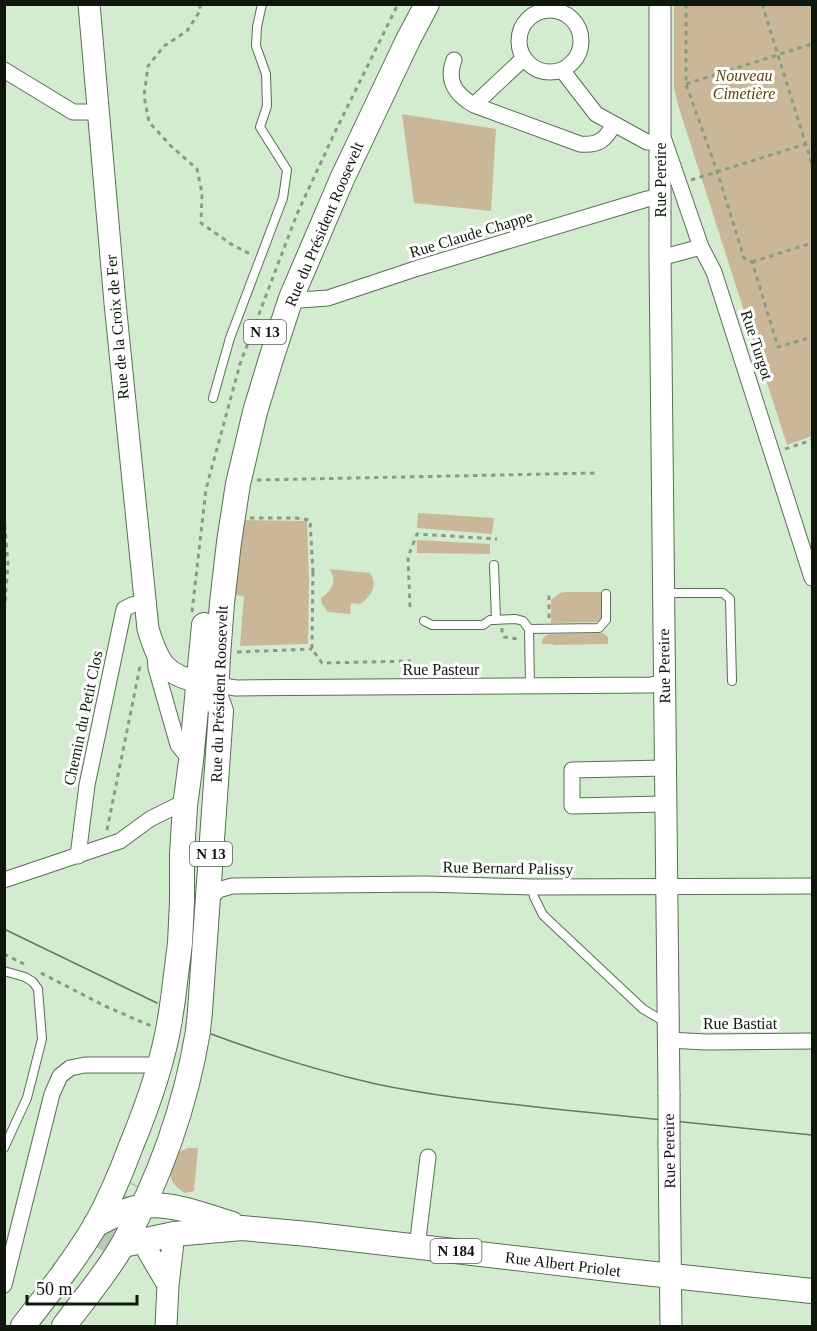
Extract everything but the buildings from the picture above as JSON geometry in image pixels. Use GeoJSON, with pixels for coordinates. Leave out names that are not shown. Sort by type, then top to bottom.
{"type":"FeatureCollection","features":[{"type":"Feature","properties":{"kind":"main road","name":"Rue du Président Roosevelt"},"geometry":{"type":"LineString","coordinates":[[160,1065],[181,1018],[209,901],[221,711],[211,688],[212,545],[222,484],[258,353],[295,250],[347,133],[410,4]]}},
{"type":"Feature","properties":{"kind":"main road","name":"Rue du Président Roosevelt"},"geometry":{"type":"LineString","coordinates":[[161,1164],[179,1111],[194,1054],[181,1018],[180,943],[185,806],[191,760],[211,688],[228,542],[238,484],[255,412],[291,297],[342,179],[427,4]]}},
{"type":"Feature","properties":{"kind":"main road"},"geometry":{"type":"LineString","coordinates":[[49,1326],[73,1296],[122,1219],[166,1083],[196,943],[211,688]]}},
{"type":"Feature","properties":{"kind":"main road"},"geometry":{"type":"LineString","coordinates":[[181,1018],[191,929],[189,865],[191,760]]}},
{"type":"Feature","properties":{"kind":"main road","name":"N 13"},"geometry":{"type":"LineString","coordinates":[[64,1326],[106,1270],[122,1219],[147,1107],[160,1065]]}},
{"type":"Feature","properties":{"kind":"main road"},"geometry":{"type":"LineString","coordinates":[[161,1164],[174,1234]]}},
{"type":"Feature","properties":{"kind":"main road","name":"N 13"},"geometry":{"type":"LineString","coordinates":[[23,1326],[67,1268],[122,1219],[161,1164]]}},
{"type":"Feature","properties":{"kind":"main road","name":"Rue Albert Priolet"},"geometry":{"type":"LineString","coordinates":[[122,1219],[157,1205],[195,1212],[242,1228]]}},
{"type":"Feature","properties":{"kind":"main road"},"geometry":{"type":"LineString","coordinates":[[40,1326],[122,1219]]}},
{"type":"Feature","properties":{"kind":"main road","name":"Rue Albert Priolet"},"geometry":{"type":"LineString","coordinates":[[122,1219],[174,1234],[242,1228],[813,1291]]}},
{"type":"Feature","properties":{"kind":"street","name":"Rue de la Croix de Fer"},"geometry":{"type":"LineString","coordinates":[[89,4],[148,629],[154,648],[161,661],[170,670],[181,678],[211,688]]}},
{"type":"Feature","properties":{"kind":"street","name":"Rue Pereire"},"geometry":{"type":"LineString","coordinates":[[660,4],[660,258],[671,1326]]}},
{"type":"Feature","properties":{"kind":"street"},"geometry":{"type":"LineString","coordinates":[[557,7],[578,27],[581,49],[577,58],[562,70],[544,72],[535,68],[524,58],[519,39],[522,28],[532,16],[540,11],[557,7]]}},
{"type":"Feature","properties":{"kind":"street"},"geometry":{"type":"LineString","coordinates":[[474,105],[524,58]]}},
{"type":"Feature","properties":{"kind":"street"},"geometry":{"type":"LineString","coordinates":[[454,60],[451,72],[454,88],[474,105],[580,144],[600,141],[607,135],[614,123]]}},
{"type":"Feature","properties":{"kind":"street"},"geometry":{"type":"LineString","coordinates":[[4,70],[73,112],[98,112]]}},
{"type":"Feature","properties":{"kind":"street"},"geometry":{"type":"LineString","coordinates":[[562,70],[596,114],[647,142],[660,134]]}},
{"type":"Feature","properties":{"kind":"street","name":"Rue Turgot"},"geometry":{"type":"LineString","coordinates":[[660,134],[701,247],[714,272],[813,578]]}},
{"type":"Feature","properties":{"kind":"street","name":"Rue Claude Chappe"},"geometry":{"type":"LineString","coordinates":[[291,297],[300,300],[328,298],[429,265],[661,196]]}},
{"type":"Feature","properties":{"kind":"street"},"geometry":{"type":"LineString","coordinates":[[660,258],[701,247]]}},
{"type":"Feature","properties":{"kind":"street","name":"Chemin du Petit Clos"},"geometry":{"type":"LineString","coordinates":[[78,856],[87,784],[124,609],[132,604],[144,602]]}},
{"type":"Feature","properties":{"kind":"street","name":"Rue de la Croix de Fer"},"geometry":{"type":"LineString","coordinates":[[154,648],[156,668],[178,745],[191,760]]}},
{"type":"Feature","properties":{"kind":"street","name":"Rue Pasteur"},"geometry":{"type":"LineString","coordinates":[[211,688],[651,685],[664,682]]}},
{"type":"Feature","properties":{"kind":"street"},"geometry":{"type":"LineString","coordinates":[[665,768],[572,770],[572,806],[665,804]]}},
{"type":"Feature","properties":{"kind":"street"},"geometry":{"type":"LineString","coordinates":[[4,880],[120,842],[150,819],[176,806],[185,806]]}},
{"type":"Feature","properties":{"kind":"street","name":"Rue Bernard Palissy"},"geometry":{"type":"LineString","coordinates":[[209,901],[218,890],[232,886],[424,884],[532,887],[813,886]]}},
{"type":"Feature","properties":{"kind":"street","name":"Rue Bastiat"},"geometry":{"type":"LineString","coordinates":[[668,1032],[706,1042],[813,1041]]}},
{"type":"Feature","properties":{"kind":"street"},"geometry":{"type":"LineString","coordinates":[[4,1285],[52,1095],[60,1076],[70,1068],[85,1065],[160,1065]]}},
{"type":"Feature","properties":{"kind":"street"},"geometry":{"type":"LineString","coordinates":[[417,1247],[428,1157]]}},
{"type":"Feature","properties":{"kind":"street"},"geometry":{"type":"LineString","coordinates":[[122,1219],[168,1285]]}},
{"type":"Feature","properties":{"kind":"street"},"geometry":{"type":"LineString","coordinates":[[166,1326],[174,1234]]}},
{"type":"Feature","properties":{"kind":"lane"},"geometry":{"type":"LineString","coordinates":[[213,398],[230,338],[283,198],[287,170],[260,127],[267,106],[266,75],[256,46],[262,4]]}},
{"type":"Feature","properties":{"kind":"lane"},"geometry":{"type":"LineString","coordinates":[[494,565],[499,620]]}},
{"type":"Feature","properties":{"kind":"lane"},"geometry":{"type":"LineString","coordinates":[[663,593],[723,593],[730,599],[732,681]]}},
{"type":"Feature","properties":{"kind":"lane"},"geometry":{"type":"LineString","coordinates":[[529,629],[599,628],[606,620],[606,594]]}},
{"type":"Feature","properties":{"kind":"lane"},"geometry":{"type":"LineString","coordinates":[[424,621],[432,625],[483,625],[490,620],[523,621],[529,629],[530,686]]}},
{"type":"Feature","properties":{"kind":"lane"},"geometry":{"type":"LineString","coordinates":[[532,887],[543,915],[668,1032]]}},
{"type":"Feature","properties":{"kind":"lane"},"geometry":{"type":"LineString","coordinates":[[4,971],[25,977],[38,989],[42,1039],[27,1098],[4,1148]]}},
{"type":"Feature","properties":{"kind":"path"},"geometry":{"type":"LineString","coordinates":[[200,4],[200,11],[187,31],[164,46],[148,66],[144,96],[149,122],[197,169],[202,193],[201,223],[231,244],[260,259]]}},
{"type":"Feature","properties":{"kind":"path"},"geometry":{"type":"LineString","coordinates":[[686,4],[686,84],[717,171],[744,258],[752,262],[813,243]]}},
{"type":"Feature","properties":{"kind":"path"},"geometry":{"type":"LineString","coordinates":[[762,4],[813,164]]}},
{"type":"Feature","properties":{"kind":"path"},"geometry":{"type":"LineString","coordinates":[[686,84],[813,44]]}},
{"type":"Feature","properties":{"kind":"path"},"geometry":{"type":"LineString","coordinates":[[679,184],[813,142]]}},
{"type":"Feature","properties":{"kind":"path"},"geometry":{"type":"LineString","coordinates":[[752,262],[778,347],[813,337]]}},
{"type":"Feature","properties":{"kind":"path"},"geometry":{"type":"LineString","coordinates":[[772,454],[813,440]]}},
{"type":"Feature","properties":{"kind":"path"},"geometry":{"type":"LineString","coordinates":[[238,484],[254,480],[596,473]]}},
{"type":"Feature","properties":{"kind":"path"},"geometry":{"type":"LineString","coordinates":[[296,510],[296,518]]}},
{"type":"Feature","properties":{"kind":"path"},"geometry":{"type":"LineString","coordinates":[[4,516],[8,565],[4,614]]}},
{"type":"Feature","properties":{"kind":"path"},"geometry":{"type":"LineString","coordinates":[[250,518],[284,516],[310,520],[313,572],[312,649],[322,663],[411,661]]}},
{"type":"Feature","properties":{"kind":"path"},"geometry":{"type":"LineString","coordinates":[[410,608],[408,557],[417,534],[497,539]]}},
{"type":"Feature","properties":{"kind":"path"},"geometry":{"type":"LineString","coordinates":[[549,594],[549,629]]}},
{"type":"Feature","properties":{"kind":"path"},"geometry":{"type":"LineString","coordinates":[[499,620],[504,637],[523,642]]}},
{"type":"Feature","properties":{"kind":"path"},"geometry":{"type":"LineString","coordinates":[[236,653],[312,649]]}},
{"type":"Feature","properties":{"kind":"path"},"geometry":{"type":"LineString","coordinates":[[104,847],[140,666]]}},
{"type":"Feature","properties":{"kind":"path"},"geometry":{"type":"LineString","coordinates":[[4,954],[25,965]]}},
{"type":"Feature","properties":{"kind":"path"},"geometry":{"type":"LineString","coordinates":[[35,970],[105,1006],[181,1018]]}},
{"type":"Feature","properties":{"kind":"green space","name":"Nouveau Cimetière"},"geometry":{"type":"Polygon","coordinates":[[[674,5],[812,5],[812,436],[787,445],[678,105],[674,88],[674,5]]]}},
{"type":"Feature","properties":{"kind":"green space"},"geometry":{"type":"Polygon","coordinates":[[[402,114],[496,129],[491,211],[414,203],[402,114]]]}},
{"type":"Feature","properties":{"kind":"green space"},"geometry":{"type":"Polygon","coordinates":[[[418,513],[494,518],[492,534],[417,528],[418,513]]]}},
{"type":"Feature","properties":{"kind":"green space"},"geometry":{"type":"Polygon","coordinates":[[[239,520],[307,521],[308,644],[240,646],[244,596],[231,595],[239,520]]]}},
{"type":"Feature","properties":{"kind":"green space"},"geometry":{"type":"Polygon","coordinates":[[[417,540],[490,544],[490,554],[417,553],[417,540]]]}},
{"type":"Feature","properties":{"kind":"green space"},"geometry":{"type":"Polygon","coordinates":[[[329,569],[370,573],[372,577],[374,586],[371,594],[360,604],[351,603],[350,614],[328,612],[322,604],[321,598],[331,589],[333,581],[329,569]]]}},
{"type":"Feature","properties":{"kind":"green space"},"geometry":{"type":"Polygon","coordinates":[[[565,592],[601,592],[601,618],[597,622],[551,623],[551,600],[565,592]]]}},
{"type":"Feature","properties":{"kind":"green space"},"geometry":{"type":"Polygon","coordinates":[[[603,633],[608,637],[608,644],[542,644],[544,637],[549,634],[603,633]]]}},
{"type":"Feature","properties":{"kind":"green space"},"geometry":{"type":"Polygon","coordinates":[[[188,1148],[198,1148],[194,1191],[185,1193],[174,1184],[170,1170],[175,1155],[188,1148]]]}},
{"type":"Feature","properties":{"kind":"tunnel"},"geometry":{"type":"LineString","coordinates":[[103,1251],[138,1186]]}},
{"type":"Feature","properties":{"kind":"tram line"},"geometry":{"type":"LineString","coordinates":[[4,929],[157,1003]]}},
{"type":"Feature","properties":{"kind":"tram line"},"geometry":{"type":"LineString","coordinates":[[211,1034],[334,1074],[423,1093],[812,1135]]}}]}
